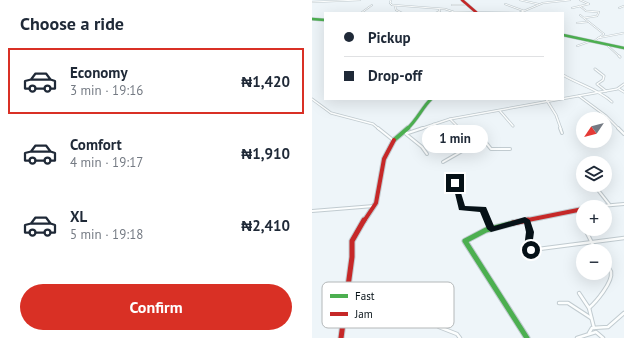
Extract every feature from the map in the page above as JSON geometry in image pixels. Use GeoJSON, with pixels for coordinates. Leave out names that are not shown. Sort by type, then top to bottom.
{"type":"FeatureCollection","features":[{"type":"Feature","properties":{"kind":"street"},"geometry":{"type":"LineString","coordinates":[[312,2],[360,0]]}},
{"type":"Feature","properties":{"kind":"street"},"geometry":{"type":"LineString","coordinates":[[391,0],[391,4],[400,12]]}},
{"type":"Feature","properties":{"kind":"street"},"geometry":{"type":"LineString","coordinates":[[462,0],[477,12]]}},
{"type":"Feature","properties":{"kind":"street"},"geometry":{"type":"LineString","coordinates":[[520,0],[539,5]]}},
{"type":"Feature","properties":{"kind":"street"},"geometry":{"type":"LineString","coordinates":[[505,4],[524,12],[539,5],[570,0]]}},
{"type":"Feature","properties":{"kind":"street"},"geometry":{"type":"LineString","coordinates":[[572,8],[590,4],[580,0]]}},
{"type":"Feature","properties":{"kind":"street"},"geometry":{"type":"LineString","coordinates":[[362,12],[372,5]]}},
{"type":"Feature","properties":{"kind":"street"},"geometry":{"type":"LineString","coordinates":[[452,5],[468,5]]}},
{"type":"Feature","properties":{"kind":"street"},"geometry":{"type":"LineString","coordinates":[[395,6],[439,9],[454,12],[477,12]]}},
{"type":"Feature","properties":{"kind":"street"},"geometry":{"type":"LineString","coordinates":[[580,6],[586,11],[599,12],[596,16],[584,18]]}},
{"type":"Feature","properties":{"kind":"street"},"geometry":{"type":"LineString","coordinates":[[619,8],[624,6]]}},
{"type":"Feature","properties":{"kind":"street"},"geometry":{"type":"LineString","coordinates":[[438,12],[440,11],[439,9]]}},
{"type":"Feature","properties":{"kind":"street"},"geometry":{"type":"LineString","coordinates":[[580,15],[604,34],[594,40]]}},
{"type":"Feature","properties":{"kind":"street"},"geometry":{"type":"LineString","coordinates":[[312,19],[324,20]]}},
{"type":"Feature","properties":{"kind":"street"},"geometry":{"type":"LineString","coordinates":[[577,22],[587,22]]}},
{"type":"Feature","properties":{"kind":"street"},"geometry":{"type":"LineString","coordinates":[[577,46],[594,40],[624,33]]}},
{"type":"Feature","properties":{"kind":"street"},"geometry":{"type":"LineString","coordinates":[[564,35],[594,40],[624,48]]}},
{"type":"Feature","properties":{"kind":"street"},"geometry":{"type":"LineString","coordinates":[[606,44],[607,47],[620,57]]}},
{"type":"Feature","properties":{"kind":"street"},"geometry":{"type":"LineString","coordinates":[[595,69],[605,77],[597,84],[606,91]]}},
{"type":"Feature","properties":{"kind":"street"},"geometry":{"type":"LineString","coordinates":[[564,76],[600,92],[612,102]]}},
{"type":"Feature","properties":{"kind":"street"},"geometry":{"type":"LineString","coordinates":[[564,99],[619,89],[624,84]]}},
{"type":"Feature","properties":{"kind":"street"},"geometry":{"type":"LineString","coordinates":[[619,89],[624,92]]}},
{"type":"Feature","properties":{"kind":"street"},"geometry":{"type":"LineString","coordinates":[[580,96],[592,107],[606,116],[624,134]]}},
{"type":"Feature","properties":{"kind":"street"},"geometry":{"type":"LineString","coordinates":[[312,99],[331,113],[373,124],[393,140]]}},
{"type":"Feature","properties":{"kind":"street"},"geometry":{"type":"LineString","coordinates":[[405,133],[414,123],[422,108],[430,100]]}},
{"type":"Feature","properties":{"kind":"street"},"geometry":{"type":"LineString","coordinates":[[349,282],[352,257],[352,241],[356,232],[374,206],[380,189],[384,159],[393,140],[405,133],[450,119],[559,100]]}},
{"type":"Feature","properties":{"kind":"street"},"geometry":{"type":"LineString","coordinates":[[548,102],[556,115],[562,133]]}},
{"type":"Feature","properties":{"kind":"street"},"geometry":{"type":"LineString","coordinates":[[500,111],[513,126]]}},
{"type":"Feature","properties":{"kind":"street"},"geometry":{"type":"LineString","coordinates":[[450,119],[458,127],[472,131],[482,137],[491,149],[510,149]]}},
{"type":"Feature","properties":{"kind":"street"},"geometry":{"type":"LineString","coordinates":[[434,124],[453,143],[464,150],[443,162]]}},
{"type":"Feature","properties":{"kind":"street"},"geometry":{"type":"LineString","coordinates":[[405,133],[422,147],[427,154]]}},
{"type":"Feature","properties":{"kind":"street"},"geometry":{"type":"LineString","coordinates":[[455,183],[462,208],[483,209],[491,229]]}},
{"type":"Feature","properties":{"kind":"street"},"geometry":{"type":"LineString","coordinates":[[600,192],[607,200]]}},
{"type":"Feature","properties":{"kind":"street"},"geometry":{"type":"LineString","coordinates":[[612,204],[624,204]]}},
{"type":"Feature","properties":{"kind":"street"},"geometry":{"type":"LineString","coordinates":[[312,211],[374,206]]}},
{"type":"Feature","properties":{"kind":"street"},"geometry":{"type":"LineString","coordinates":[[527,338],[481,265],[465,244],[468,238],[491,229],[525,220],[576,210]]}},
{"type":"Feature","properties":{"kind":"street"},"geometry":{"type":"LineString","coordinates":[[525,220],[529,225],[530,236],[528,248],[531,250],[624,238]]}},
{"type":"Feature","properties":{"kind":"street"},"geometry":{"type":"LineString","coordinates":[[588,236],[591,243]]}},
{"type":"Feature","properties":{"kind":"street"},"geometry":{"type":"LineString","coordinates":[[588,308],[600,297],[609,280]]}},
{"type":"Feature","properties":{"kind":"street"},"geometry":{"type":"LineString","coordinates":[[579,293],[588,308],[594,328]]}},
{"type":"Feature","properties":{"kind":"street"},"geometry":{"type":"LineString","coordinates":[[558,303],[570,304],[583,315],[591,318]]}},
{"type":"Feature","properties":{"kind":"street"},"geometry":{"type":"LineString","coordinates":[[590,333],[590,329],[608,327],[624,313]]}},
{"type":"Feature","properties":{"kind":"street"},"geometry":{"type":"LineString","coordinates":[[341,338],[342,328]]}},
{"type":"Feature","properties":{"kind":"street"},"geometry":{"type":"LineString","coordinates":[[442,328],[457,334],[460,338]]}},
{"type":"Feature","properties":{"kind":"street"},"geometry":{"type":"LineString","coordinates":[[578,338],[596,332],[604,338]]}},
{"type":"Feature","properties":{"kind":"traffic: fast"},"geometry":{"type":"LineString","coordinates":[[312,19],[324,20]]}},
{"type":"Feature","properties":{"kind":"traffic: fast"},"geometry":{"type":"LineString","coordinates":[[564,35],[624,48]]}},
{"type":"Feature","properties":{"kind":"traffic: fast"},"geometry":{"type":"LineString","coordinates":[[394,140],[414,123],[422,108],[430,100]]}},
{"type":"Feature","properties":{"kind":"traffic: fast"},"geometry":{"type":"LineString","coordinates":[[513,223],[486,230],[465,241],[527,338]]}},
{"type":"Feature","properties":{"kind":"traffic: jam"},"geometry":{"type":"LineString","coordinates":[[462,0],[476,12]]}},
{"type":"Feature","properties":{"kind":"traffic: jam"},"geometry":{"type":"LineString","coordinates":[[349,282],[352,257],[352,241],[356,232],[376,203],[384,159],[391,143],[394,140]]}},
{"type":"Feature","properties":{"kind":"traffic: jam"},"geometry":{"type":"LineString","coordinates":[[513,223],[576,210]]}},
{"type":"Feature","properties":{"kind":"traffic: jam"},"geometry":{"type":"LineString","coordinates":[[341,338],[342,328]]}},
{"type":"Feature","properties":{"kind":"route"},"geometry":{"type":"LineString","coordinates":[[455,183],[462,208],[483,209],[491,229],[525,220],[529,225],[530,236],[528,248],[531,250]]}}]}
